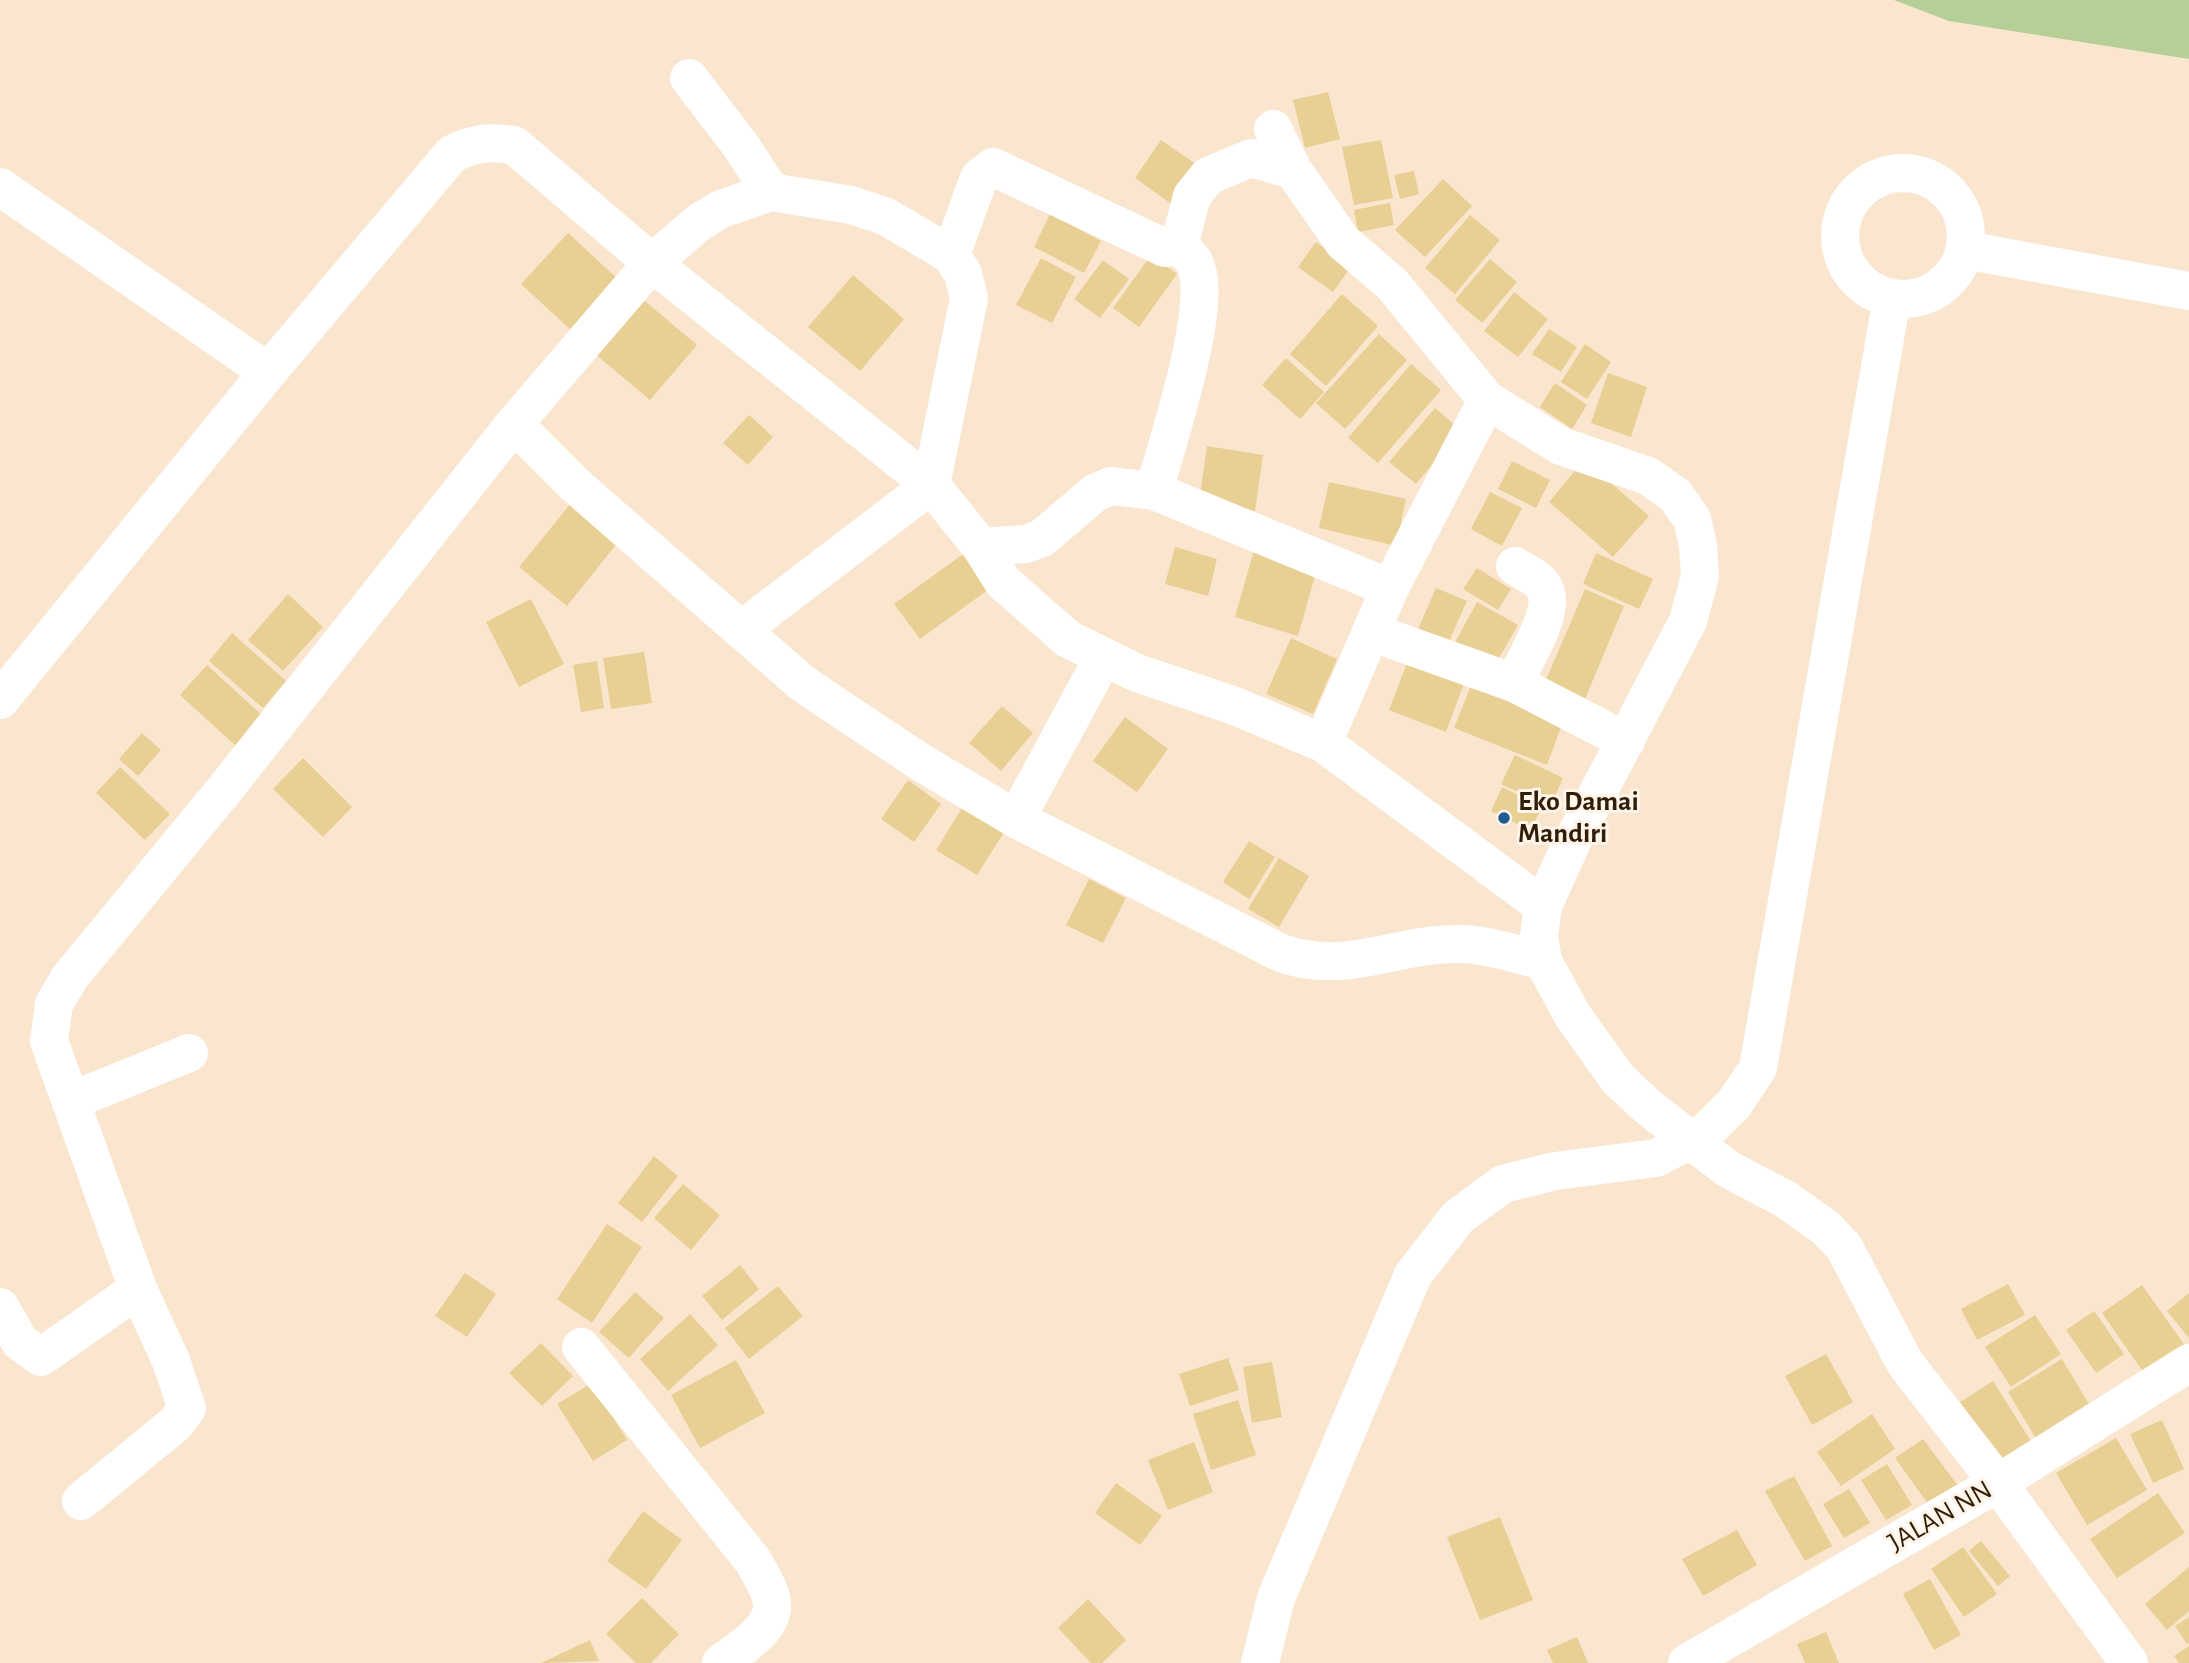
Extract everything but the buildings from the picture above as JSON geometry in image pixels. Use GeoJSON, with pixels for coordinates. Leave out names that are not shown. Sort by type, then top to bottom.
{"type":"FeatureCollection","features":[{"type":"Feature","properties":{"kind":"street"},"geometry":{"type":"LineString","coordinates":[[689,78],[741,146],[771,192]]}},
{"type":"Feature","properties":{"kind":"street"},"geometry":{"type":"LineString","coordinates":[[1273,129],[1293,170],[1343,242],[1392,284],[1487,400],[1561,446],[1648,476],[1675,495],[1692,519],[1698,545],[1700,576],[1688,621],[1572,842],[1543,906],[1539,936],[1543,961],[1573,1016],[1618,1079],[1647,1106],[1728,1169],[1785,1199],[1826,1228],[1844,1247],[1905,1363],[1998,1483],[2129,1663]]}},
{"type":"Feature","properties":{"kind":"street"},"geometry":{"type":"LineString","coordinates":[[0,700],[268,372],[452,154],[469,145],[492,141],[514,145],[652,262],[931,485],[981,547],[1003,582],[1068,639],[1103,658],[1235,706],[1323,743],[1543,906]]}},
{"type":"Feature","properties":{"kind":"street"},"geometry":{"type":"LineString","coordinates":[[1179,246],[1192,196],[1208,176],[1251,158],[1293,170]]}},
{"type":"Feature","properties":{"kind":"street"},"geometry":{"type":"LineString","coordinates":[[951,255],[979,178],[993,167],[1165,248],[1179,246]]}},
{"type":"Feature","properties":{"kind":"street"},"geometry":{"type":"LineString","coordinates":[[1916,173],[1946,188],[1964,217],[1965,250],[1956,272],[1938,289],[1916,298],[1892,298],[1861,284],[1842,256],[1840,223],[1855,193],[1883,175],[1916,173]]}},
{"type":"Feature","properties":{"kind":"street"},"geometry":{"type":"LineString","coordinates":[[0,187],[268,372]]}},
{"type":"Feature","properties":{"kind":"street"},"geometry":{"type":"LineString","coordinates":[[81,1501],[176,1424],[187,1408],[171,1361],[138,1289],[49,1041],[54,1004],[70,977],[225,789],[514,424],[652,262],[698,223],[721,209],[771,192],[851,205],[885,216],[951,255],[963,274],[969,298],[931,485],[741,630]]}},
{"type":"Feature","properties":{"kind":"street"},"geometry":{"type":"LineString","coordinates":[[1154,491],[1197,331],[1198,275],[1194,262],[1179,246]]}},
{"type":"Feature","properties":{"kind":"street"},"geometry":{"type":"LineString","coordinates":[[1965,250],[2189,291]]}},
{"type":"Feature","properties":{"kind":"street"},"geometry":{"type":"LineString","coordinates":[[1260,1663],[1276,1598],[1413,1275],[1458,1217],[1503,1184],[1555,1171],[1656,1158],[1706,1132],[1734,1104],[1758,1068],[1892,298]]}},
{"type":"Feature","properties":{"kind":"street"},"geometry":{"type":"LineString","coordinates":[[1323,743],[1390,587],[1487,400]]}},
{"type":"Feature","properties":{"kind":"street"},"geometry":{"type":"LineString","coordinates":[[514,424],[574,484],[741,630],[824,698],[922,763],[1016,819],[1281,953],[1304,961],[1356,961],[1430,946],[1460,944],[1543,961]]}},
{"type":"Feature","properties":{"kind":"street"},"geometry":{"type":"LineString","coordinates":[[981,547],[1026,544],[1042,538],[1096,493],[1111,486],[1154,491],[1390,587]]}},
{"type":"Feature","properties":{"kind":"street"},"geometry":{"type":"LineString","coordinates":[[1514,683],[1542,625],[1549,599],[1542,585],[1516,566]]}},
{"type":"Feature","properties":{"kind":"street"},"geometry":{"type":"LineString","coordinates":[[1371,632],[1514,683],[1626,741]]}},
{"type":"Feature","properties":{"kind":"street"},"geometry":{"type":"LineString","coordinates":[[1016,819],[1103,658]]}},
{"type":"Feature","properties":{"kind":"street"},"geometry":{"type":"LineString","coordinates":[[71,1101],[189,1053]]}},
{"type":"Feature","properties":{"kind":"street"},"geometry":{"type":"LineString","coordinates":[[0,1307],[20,1342],[41,1357],[138,1289]]}},
{"type":"Feature","properties":{"kind":"street"},"geometry":{"type":"LineString","coordinates":[[581,1347],[754,1562],[765,1585],[772,1603],[768,1621],[754,1638],[721,1663]]}},
{"type":"Feature","properties":{"kind":"street","name":"JALAN NN"},"geometry":{"type":"LineString","coordinates":[[1687,1663],[1998,1483],[2189,1363]]}},
{"type":"Feature","properties":{"kind":"shaded area"},"geometry":{"type":"Polygon","coordinates":[[[1894,0],[2189,0],[2189,59],[1949,21],[1894,0]]]}},
{"type":"Feature","properties":{"kind":"place","name":"Eko Damai Mandiri"},"geometry":{"type":"Point","coordinates":[1504,818]}}]}
